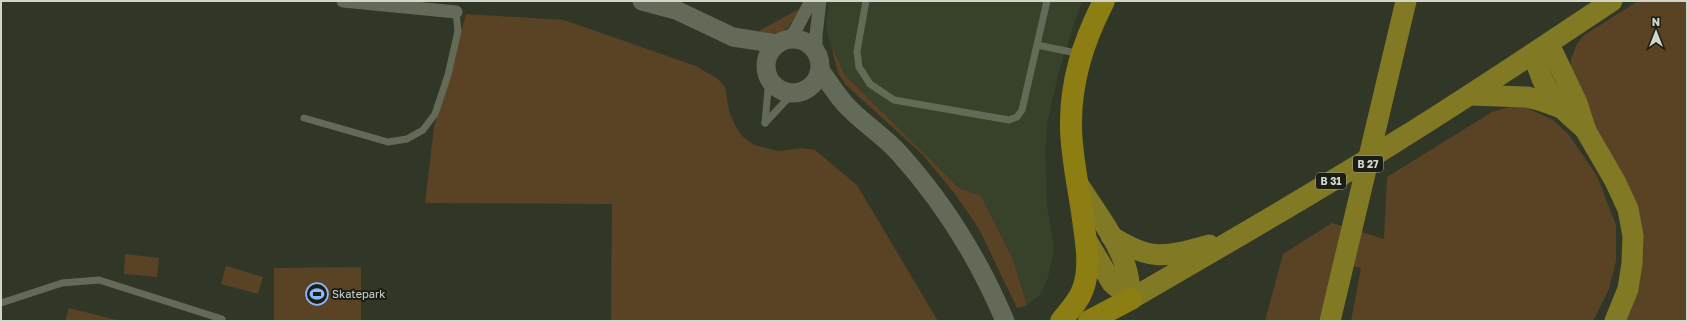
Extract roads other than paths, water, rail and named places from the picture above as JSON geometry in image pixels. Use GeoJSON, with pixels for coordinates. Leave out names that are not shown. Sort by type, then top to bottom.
{"type":"FeatureCollection","features":[{"type":"Feature","properties":{"kind":"highway"},"geometry":{"type":"LineString","coordinates":[[1061,321],[1078,300],[1084,285],[1087,269],[1086,239],[1074,165],[1071,127],[1075,88],[1081,54],[1092,24],[1104,1]]}},
{"type":"Feature","properties":{"kind":"highway","name":"B 31"},"geometry":{"type":"LineString","coordinates":[[1090,321],[1131,299]]}},
{"type":"Feature","properties":{"kind":"main road"},"geometry":{"type":"LineString","coordinates":[[642,1],[676,10],[733,37],[781,42],[794,39],[803,41],[810,45],[816,52],[820,64],[820,70],[815,82],[799,92]]}},
{"type":"Feature","properties":{"kind":"main road","name":"B 31"},"geometry":{"type":"LineString","coordinates":[[1131,299],[1237,238],[1470,95],[1612,1]]}},
{"type":"Feature","properties":{"kind":"main road","name":"B 27"},"geometry":{"type":"LineString","coordinates":[[1330,321],[1406,2]]}},
{"type":"Feature","properties":{"kind":"main road"},"geometry":{"type":"LineString","coordinates":[[733,37],[767,73],[778,89],[799,92],[846,105]]}},
{"type":"Feature","properties":{"kind":"main road"},"geometry":{"type":"LineString","coordinates":[[767,73],[770,52],[781,42]]}},
{"type":"Feature","properties":{"kind":"main road"},"geometry":{"type":"LineString","coordinates":[[1541,49],[1538,72],[1544,86],[1561,108],[1586,131]]}},
{"type":"Feature","properties":{"kind":"main road"},"geometry":{"type":"LineString","coordinates":[[1541,49],[1577,103],[1586,131],[1615,180],[1628,209],[1633,236],[1632,263],[1628,289],[1615,321]]}},
{"type":"Feature","properties":{"kind":"main road"},"geometry":{"type":"LineString","coordinates":[[820,70],[846,105],[898,151],[928,187],[964,237],[995,296],[1005,321]]}},
{"type":"Feature","properties":{"kind":"main road"},"geometry":{"type":"LineString","coordinates":[[1470,95],[1527,97],[1561,108]]}},
{"type":"Feature","properties":{"kind":"main road"},"geometry":{"type":"LineString","coordinates":[[1078,184],[1111,236],[1127,269],[1131,299]]}},
{"type":"Feature","properties":{"kind":"main road"},"geometry":{"type":"LineString","coordinates":[[1111,236],[1132,248],[1160,255],[1173,255],[1237,238]]}},
{"type":"Feature","properties":{"kind":"main road"},"geometry":{"type":"LineString","coordinates":[[1086,239],[1112,283],[1131,299]]}},
{"type":"Feature","properties":{"kind":"street"},"geometry":{"type":"LineString","coordinates":[[343,1],[456,12]]}},
{"type":"Feature","properties":{"kind":"street"},"geometry":{"type":"LineString","coordinates":[[781,42],[795,31],[811,1]]}},
{"type":"Feature","properties":{"kind":"street"},"geometry":{"type":"LineString","coordinates":[[816,52],[816,35],[820,1]]}},
{"type":"Feature","properties":{"kind":"lane"},"geometry":{"type":"LineString","coordinates":[[866,1],[857,51],[859,67],[870,84],[894,100],[1009,120],[1017,117],[1022,110],[1047,1]]}},
{"type":"Feature","properties":{"kind":"lane"},"geometry":{"type":"LineString","coordinates":[[304,118],[388,142],[407,139],[423,130],[435,114],[448,75],[458,31],[456,12]]}},
{"type":"Feature","properties":{"kind":"lane"},"geometry":{"type":"LineString","coordinates":[[1037,45],[1081,54]]}},
{"type":"Feature","properties":{"kind":"lane"},"geometry":{"type":"LineString","coordinates":[[767,73],[765,123],[799,92]]}},
{"type":"Feature","properties":{"kind":"lane"},"geometry":{"type":"LineString","coordinates":[[1,303],[62,283],[99,280],[222,319]]}},
{"type":"Feature","properties":{"kind":"place","name":"Skatepark"},"geometry":{"type":"Point","coordinates":[317,294]}}]}
